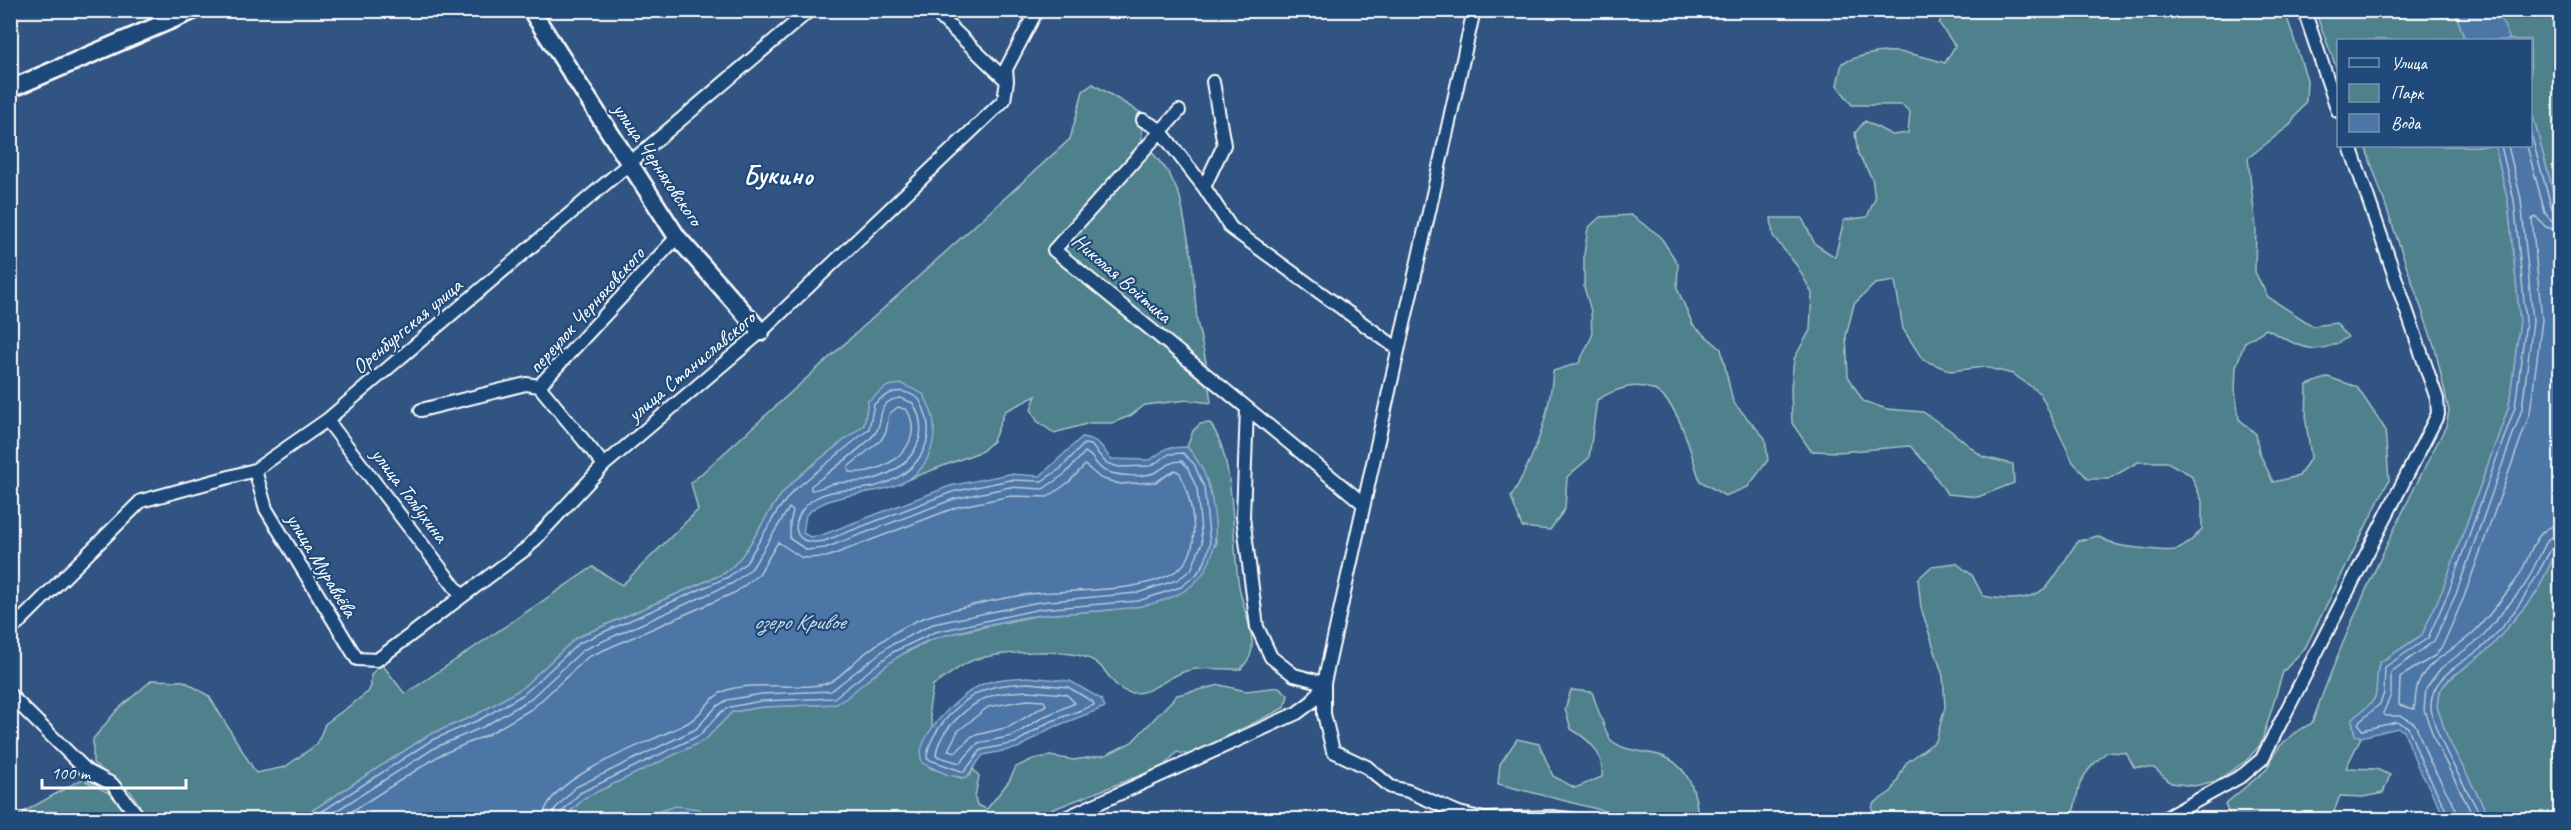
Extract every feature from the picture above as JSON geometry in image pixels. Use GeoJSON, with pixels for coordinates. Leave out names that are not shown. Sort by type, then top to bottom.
{"type":"FeatureCollection","features":[{"type":"Feature","properties":{"kind":"street"},"geometry":{"type":"LineString","coordinates":[[10,89],[195,10]]}},
{"type":"Feature","properties":{"kind":"street","name":"улица Черняховского"},"geometry":{"type":"LineString","coordinates":[[531,10],[677,237],[761,332]]}},
{"type":"Feature","properties":{"kind":"street","name":"Оренбургская улица"},"geometry":{"type":"LineString","coordinates":[[10,631],[141,501],[255,470],[327,420],[810,10]]}},
{"type":"Feature","properties":{"kind":"street"},"geometry":{"type":"LineString","coordinates":[[933,10],[1007,81]]}},
{"type":"Feature","properties":{"kind":"street","name":"улица Станиславского"},"geometry":{"type":"LineString","coordinates":[[377,660],[461,595],[527,548],[604,465],[761,332],[1004,100],[1006,69],[1037,10]]}},
{"type":"Feature","properties":{"kind":"street"},"geometry":{"type":"LineString","coordinates":[[1474,10],[1324,683],[1324,714],[1333,751],[1366,767],[1391,787],[1408,791],[1459,813],[1484,819],[1552,817],[1578,819]]}},
{"type":"Feature","properties":{"kind":"street"},"geometry":{"type":"LineString","coordinates":[[2304,10],[2337,108]]}},
{"type":"Feature","properties":{"kind":"street"},"geometry":{"type":"LineString","coordinates":[[1204,187],[1224,145],[1213,82]]}},
{"type":"Feature","properties":{"kind":"street","name":"Николая Войтика"},"geometry":{"type":"LineString","coordinates":[[1179,111],[1054,250],[1247,408]]}},
{"type":"Feature","properties":{"kind":"street"},"geometry":{"type":"LineString","coordinates":[[1143,120],[1160,131],[1204,187],[1232,228],[1398,349]]}},
{"type":"Feature","properties":{"kind":"street"},"geometry":{"type":"LineString","coordinates":[[2162,819],[2243,775],[2262,759],[2438,414],[2437,399],[2350,147]]}},
{"type":"Feature","properties":{"kind":"street","name":"переулок Черняховского"},"geometry":{"type":"LineString","coordinates":[[604,465],[539,386],[677,237]]}},
{"type":"Feature","properties":{"kind":"street"},"geometry":{"type":"LineString","coordinates":[[421,410],[526,384],[539,386]]}},
{"type":"Feature","properties":{"kind":"street"},"geometry":{"type":"LineString","coordinates":[[1247,408],[1364,504]]}},
{"type":"Feature","properties":{"kind":"street"},"geometry":{"type":"LineString","coordinates":[[1247,408],[1243,517],[1257,627],[1271,657],[1294,675],[1324,683]]}},
{"type":"Feature","properties":{"kind":"street","name":"улица Толбухина"},"geometry":{"type":"LineString","coordinates":[[327,420],[461,595]]}},
{"type":"Feature","properties":{"kind":"street","name":"улица Муравьёва"},"geometry":{"type":"LineString","coordinates":[[255,470],[266,509],[357,659],[377,660]]}},
{"type":"Feature","properties":{"kind":"street"},"geometry":{"type":"LineString","coordinates":[[1061,819],[1297,713],[1313,700],[1324,683]]}},
{"type":"Feature","properties":{"kind":"street"},"geometry":{"type":"LineString","coordinates":[[10,695],[87,771],[112,784],[141,819]]}},
{"type":"Feature","properties":{"kind":"green space"},"geometry":{"type":"Polygon","coordinates":[[[1946,11],[2285,11],[2307,80],[2306,101],[2290,125],[2248,158],[2256,228],[2255,272],[2268,297],[2313,326],[2336,323],[2348,337],[2336,344],[2316,349],[2297,345],[2266,329],[2245,342],[2236,367],[2235,390],[2239,419],[2256,434],[2259,452],[2273,482],[2299,476],[2311,457],[2306,422],[2307,385],[2328,377],[2357,387],[2385,429],[2389,480],[2305,648],[2283,672],[2261,744],[2246,761],[2216,781],[2194,786],[2171,783],[2154,768],[2134,767],[2126,753],[2107,752],[2085,774],[2069,819],[1871,819],[1873,804],[1892,791],[1906,763],[1936,741],[1945,707],[1943,676],[1921,608],[1918,579],[1932,566],[1956,563],[1972,575],[1983,596],[2018,599],[2035,594],[2049,584],[2078,541],[2097,536],[2127,547],[2166,551],[2178,549],[2189,543],[2202,529],[2202,501],[2191,475],[2167,462],[2138,462],[2109,479],[2088,479],[2073,462],[2040,393],[2013,374],[1984,367],[1951,371],[1923,360],[1903,329],[1895,281],[1875,284],[1854,304],[1846,336],[1848,376],[1863,401],[1887,409],[1923,412],[1983,457],[2013,464],[2014,483],[1978,497],[1947,494],[1929,467],[1910,446],[1839,452],[1811,451],[1792,423],[1791,387],[1794,359],[1810,330],[1812,293],[1797,266],[1773,236],[1771,218],[1802,218],[1815,244],[1835,257],[1844,220],[1867,217],[1875,199],[1872,178],[1858,154],[1855,133],[1865,121],[1892,135],[1908,133],[1910,112],[1902,105],[1852,105],[1837,85],[1842,63],[1869,54],[1893,52],[1917,55],[1945,63],[1955,46],[1939,23],[1946,11]]]}},
{"type":"Feature","properties":{"kind":"green space"},"geometry":{"type":"Polygon","coordinates":[[[2315,11],[2455,11],[2465,39],[2337,39],[2337,69],[2315,11]]]}},
{"type":"Feature","properties":{"kind":"green space"},"geometry":{"type":"Polygon","coordinates":[[[2498,11],[2560,11],[2560,218],[2532,113],[2532,39],[2510,39],[2498,11]]]}},
{"type":"Feature","properties":{"kind":"green space"},"geometry":{"type":"Polygon","coordinates":[[[1093,84],[1141,113],[1142,140],[1169,173],[1180,197],[1192,259],[1197,321],[1206,362],[1211,403],[1187,400],[1145,405],[1130,416],[1112,423],[1090,423],[1054,433],[1037,421],[1031,409],[1036,396],[1005,411],[993,441],[982,451],[904,481],[921,467],[868,401],[864,425],[788,487],[779,497],[744,554],[725,573],[576,638],[521,689],[476,715],[429,735],[299,819],[148,819],[131,792],[93,763],[93,739],[117,710],[152,680],[184,681],[209,696],[256,773],[285,767],[317,744],[325,724],[368,692],[371,686],[371,675],[381,663],[405,694],[593,567],[622,585],[698,510],[691,483],[1070,139],[1083,91],[1093,84]]]}},
{"type":"Feature","properties":{"kind":"green space"},"geometry":{"type":"Polygon","coordinates":[[[2365,147],[2495,147],[2508,201],[2520,321],[2509,406],[2443,589],[2422,635],[2379,663],[2374,700],[2352,719],[2355,734],[2361,737],[2346,768],[2376,769],[2390,775],[2383,793],[2363,797],[2340,796],[2331,819],[2231,819],[2225,804],[2266,770],[2279,747],[2294,733],[2312,723],[2357,610],[2391,535],[2446,426],[2449,411],[2435,348],[2365,147]]]}},
{"type":"Feature","properties":{"kind":"green space"},"geometry":{"type":"Polygon","coordinates":[[[1631,215],[1660,236],[1678,264],[1677,288],[1693,325],[1721,349],[1733,402],[1765,438],[1768,460],[1748,487],[1725,496],[1700,481],[1687,439],[1669,403],[1657,392],[1641,386],[1622,389],[1597,400],[1589,458],[1567,477],[1565,509],[1550,530],[1522,527],[1511,497],[1540,437],[1553,371],[1579,363],[1592,336],[1591,311],[1584,287],[1584,254],[1588,228],[1600,217],[1631,215]]]}},
{"type":"Feature","properties":{"kind":"green space"},"geometry":{"type":"Polygon","coordinates":[[[1210,423],[1219,439],[1225,458],[1232,501],[1239,586],[1252,641],[1251,653],[1244,666],[1241,669],[1206,668],[1186,671],[1150,690],[1135,693],[1127,692],[1113,682],[1094,661],[1069,654],[1036,652],[1002,654],[976,659],[933,685],[929,709],[933,729],[925,741],[930,768],[961,778],[970,776],[973,769],[979,776],[975,797],[977,805],[987,809],[1009,781],[1016,767],[1033,759],[1050,756],[1074,760],[1106,755],[1132,742],[1177,695],[1220,685],[1246,691],[1279,687],[1288,695],[1285,707],[1189,755],[1177,752],[1164,766],[1028,819],[703,820],[645,815],[635,819],[563,820],[584,798],[705,740],[732,712],[762,707],[836,704],[897,657],[936,637],[1040,615],[1110,610],[1216,545],[1213,506],[1207,481],[1187,447],[1193,431],[1200,424],[1210,423]]]}},
{"type":"Feature","properties":{"kind":"green space"},"geometry":{"type":"Polygon","coordinates":[[[2560,543],[2560,819],[2490,819],[2447,737],[2437,707],[2439,691],[2450,679],[2490,648],[2537,592],[2560,543]]]}},
{"type":"Feature","properties":{"kind":"green space"},"geometry":{"type":"Polygon","coordinates":[[[1571,690],[1592,692],[1603,725],[1611,740],[1618,745],[1662,756],[1683,770],[1694,794],[1698,819],[1636,819],[1498,784],[1500,764],[1517,739],[1539,744],[1553,776],[1575,788],[1602,777],[1598,754],[1590,743],[1571,729],[1565,709],[1571,690]]]}},
{"type":"Feature","properties":{"kind":"green space"},"geometry":{"type":"Polygon","coordinates":[[[82,779],[111,794],[131,819],[11,819],[82,779]]]}},
{"type":"Feature","properties":{"kind":"water"},"geometry":{"type":"Polygon","coordinates":[[[2455,11],[2498,11],[2510,39],[2465,39],[2455,11]]]}},
{"type":"Feature","properties":{"kind":"water"},"geometry":{"type":"Polygon","coordinates":[[[2532,113],[2560,218],[2560,543],[2537,592],[2490,648],[2449,679],[2439,691],[2437,707],[2447,737],[2490,819],[2446,819],[2417,765],[2404,731],[2398,728],[2361,737],[2355,735],[2352,719],[2374,700],[2379,663],[2422,635],[2443,589],[2509,406],[2520,321],[2508,201],[2495,147],[2532,147],[2532,113]]]}},
{"type":"Feature","properties":{"kind":"water","name":"озеро Кривое"},"geometry":{"type":"Polygon","coordinates":[[[902,384],[923,394],[932,413],[934,425],[932,446],[923,466],[910,478],[894,486],[821,504],[806,515],[803,533],[810,537],[822,535],[950,486],[1009,474],[1040,476],[1082,437],[1092,439],[1099,444],[1110,459],[1150,460],[1167,448],[1187,447],[1204,473],[1215,522],[1212,554],[1200,577],[1181,593],[1156,603],[1128,608],[1015,619],[939,637],[901,655],[836,704],[762,707],[732,712],[705,740],[584,798],[563,819],[299,819],[429,735],[476,715],[521,689],[576,638],[725,573],[744,554],[779,497],[788,487],[864,425],[868,401],[888,386],[902,384]]]}},
{"type":"Feature","properties":{"kind":"water"},"geometry":{"type":"Polygon","coordinates":[[[1027,677],[1070,681],[1101,699],[1105,707],[1049,729],[1018,748],[983,755],[966,778],[948,775],[922,763],[921,753],[924,742],[948,709],[969,692],[989,682],[1027,677]]]}},
{"type":"Feature","properties":{"kind":"water"},"geometry":{"type":"Polygon","coordinates":[[[676,806],[699,809],[706,817],[703,820],[635,819],[676,806]]]}},
{"type":"Feature","properties":{"kind":"district","name":"Букино"},"geometry":{"type":"Point","coordinates":[778,175]}}]}
